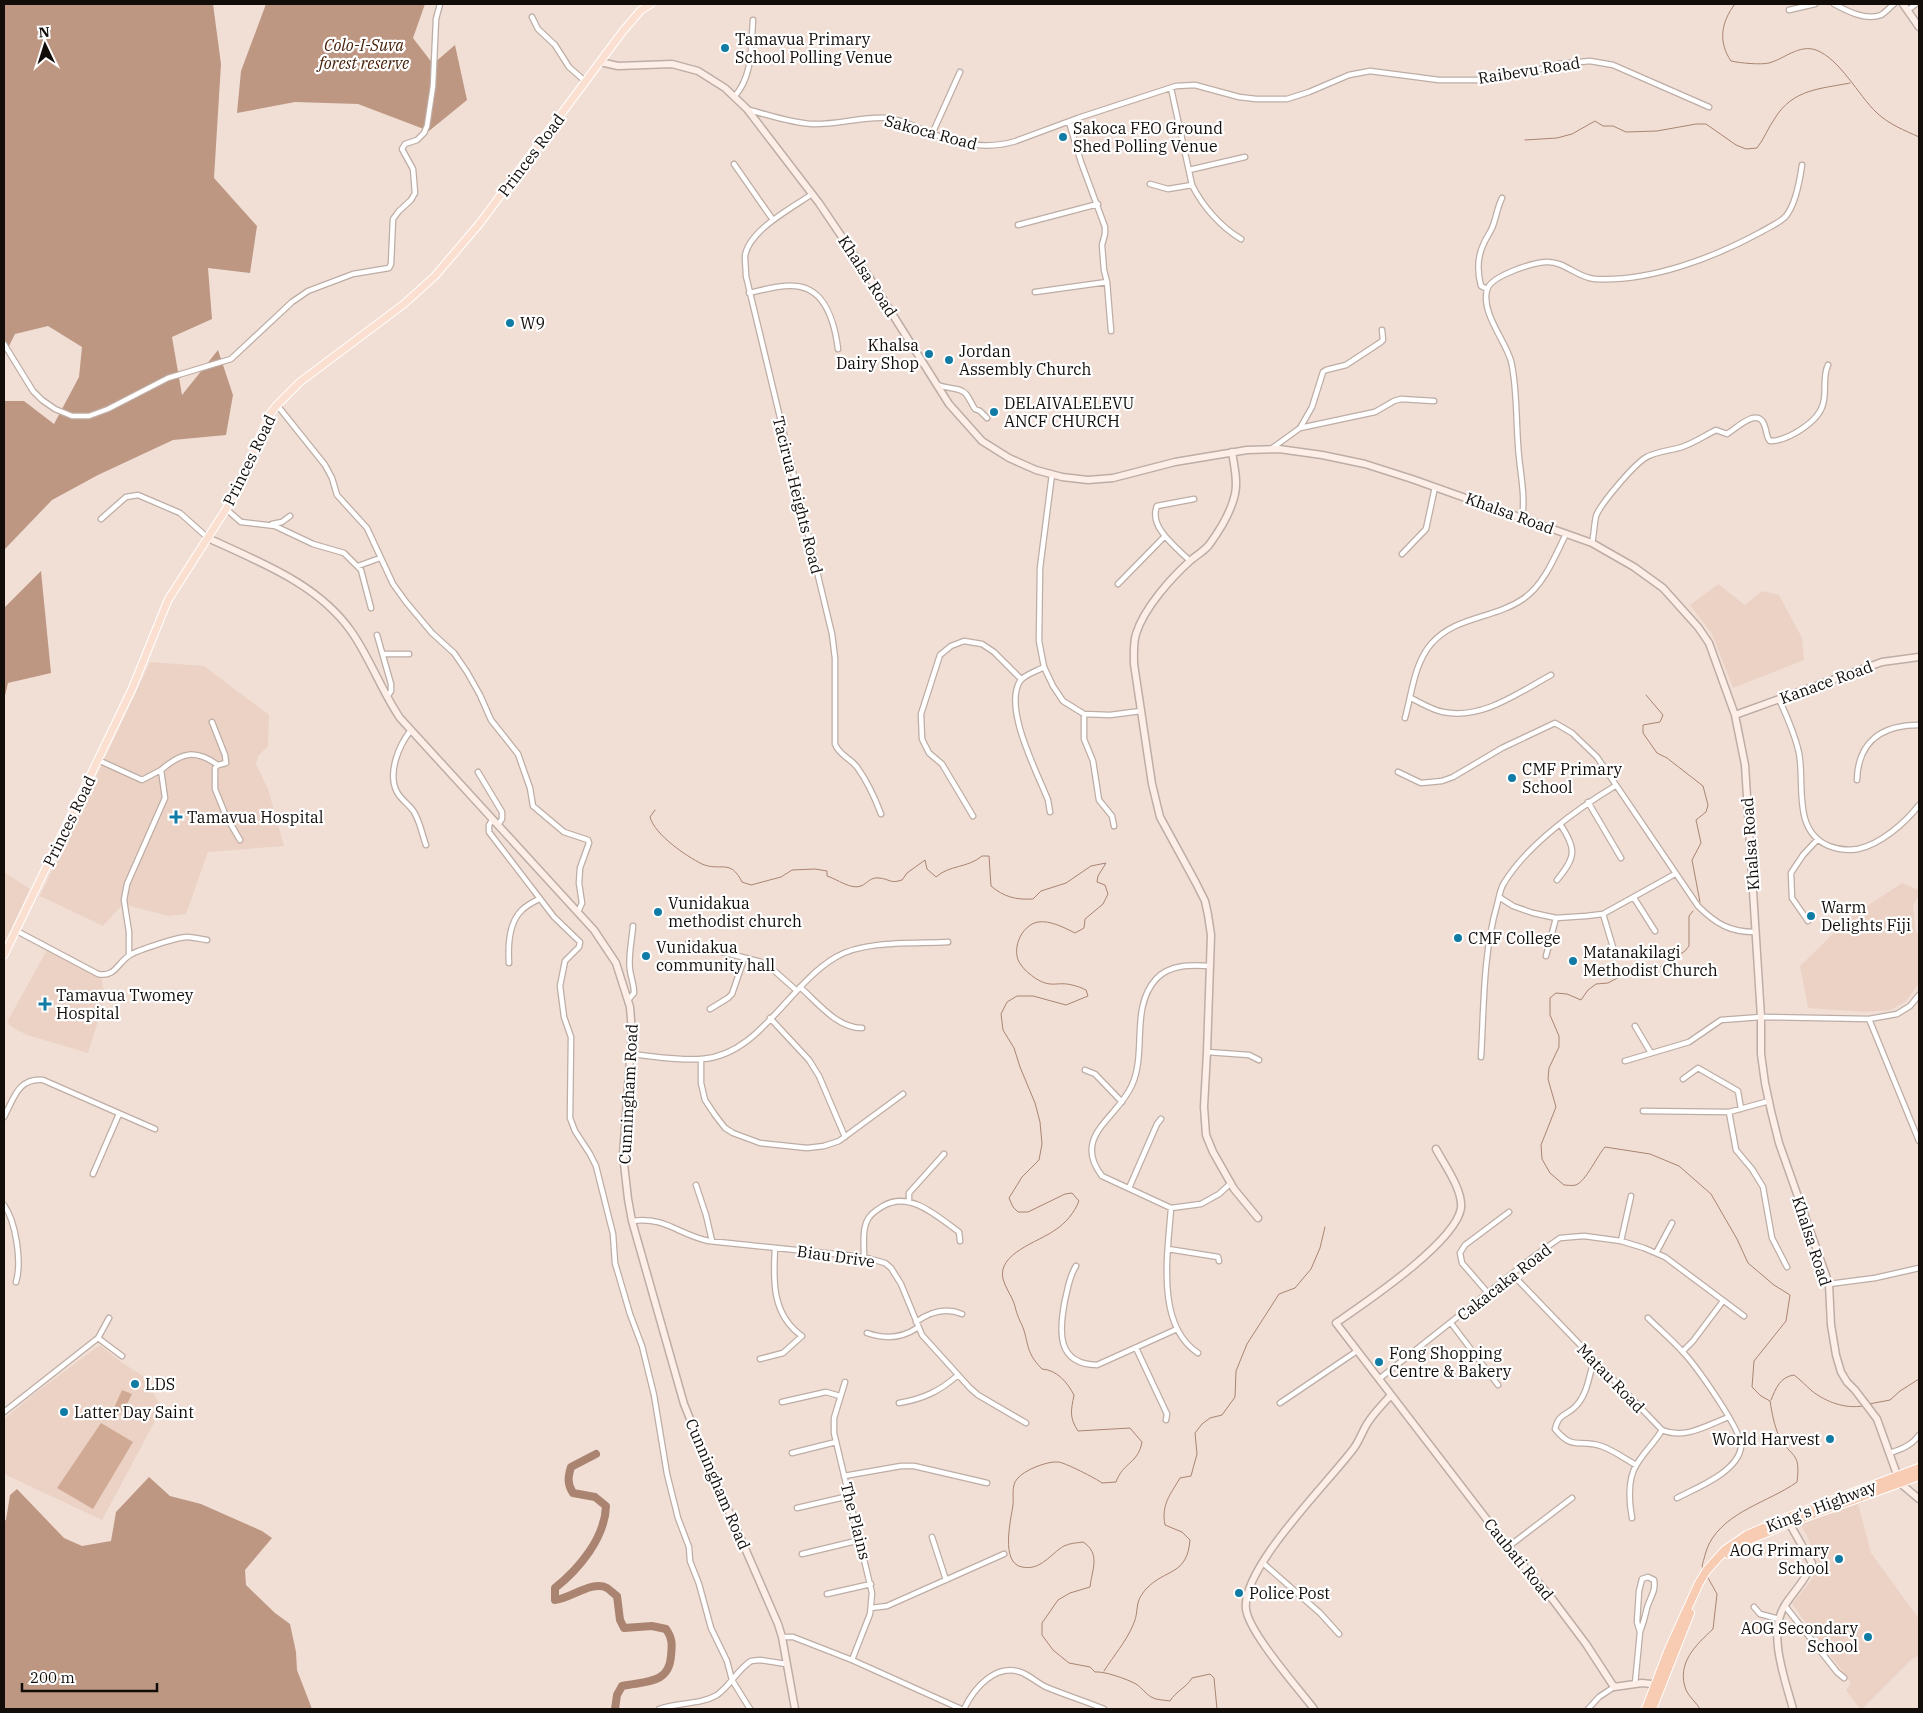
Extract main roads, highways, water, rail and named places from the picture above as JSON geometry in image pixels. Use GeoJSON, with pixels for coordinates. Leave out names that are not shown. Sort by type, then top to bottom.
{"type":"FeatureCollection","features":[{"type":"Feature","properties":{"kind":"highway","name":"King's Highway"},"geometry":{"type":"LineString","coordinates":[[1899,1480],[1919,1468]]}},
{"type":"Feature","properties":{"kind":"highway","name":"King's Highway"},"geometry":{"type":"LineString","coordinates":[[1652,1709],[1669,1649],[1703,1579],[1718,1564],[1751,1539],[1788,1521],[1899,1480],[1919,1476]]}},
{"type":"Feature","properties":{"kind":"highway","name":"King's Highway"},"geometry":{"type":"LineString","coordinates":[[1646,1709],[1659,1684]]}},
{"type":"Feature","properties":{"kind":"main road","name":"Princes Road"},"geometry":{"type":"LineString","coordinates":[[4,955],[132,689],[168,600],[226,509],[243,478],[266,423],[277,405],[300,382],[404,304],[435,276],[480,223],[636,16],[651,4]]}},
{"type":"Feature","properties":{"kind":"main road"},"geometry":{"type":"LineString","coordinates":[[1903,4],[1919,27]]}},
{"type":"Feature","properties":{"kind":"main road","name":"Khalsa Road"},"geometry":{"type":"LineString","coordinates":[[600,62],[624,66],[672,64],[690,68],[716,82],[734,97],[746,109],[812,194],[869,277],[948,404],[982,441],[1009,458],[1036,470],[1088,480],[1113,478],[1175,462],[1232,452],[1270,450],[1322,455],[1365,464],[1592,543],[1634,567],[1663,588],[1698,627],[1708,643],[1735,715],[1745,765],[1761,1017],[1761,1054],[1769,1102],[1780,1143],[1829,1284],[1831,1324],[1836,1355],[1847,1382],[1877,1420],[1899,1480]]}},
{"type":"Feature","properties":{"kind":"main road"},"geometry":{"type":"LineString","coordinates":[[1232,452],[1236,493],[1226,519],[1208,547],[1190,561],[1158,596],[1136,633],[1133,648],[1152,784],[1160,817],[1204,901],[1211,935],[1204,1107],[1206,1135],[1231,1183],[1258,1218]]}},
{"type":"Feature","properties":{"kind":"main road","name":"Cunningham Road"},"geometry":{"type":"LineString","coordinates":[[208,538],[285,575],[322,600],[335,612],[351,631],[387,697],[411,730],[578,912],[612,955],[622,978],[632,1018],[623,1155],[632,1221],[684,1404],[706,1461],[775,1615],[782,1637],[795,1709]]}},
{"type":"Feature","properties":{"kind":"main road","name":"Kanace Road"},"geometry":{"type":"LineString","coordinates":[[1735,715],[1882,662],[1910,657],[1919,658]]}},
{"type":"Feature","properties":{"kind":"main road","name":"Caubati Road"},"geometry":{"type":"LineString","coordinates":[[1436,1149],[1454,1181],[1461,1206],[1458,1218],[1437,1244],[1388,1286],[1336,1323],[1508,1547],[1553,1600],[1586,1644],[1614,1687],[1634,1684],[1659,1684]]}},
{"type":"Feature","properties":{"kind":"main road"},"geometry":{"type":"LineString","coordinates":[[1314,1709],[1255,1632],[1249,1620],[1246,1599],[1250,1586],[1277,1542],[1355,1447],[1369,1420],[1391,1395]]}},
{"type":"Feature","properties":{"kind":"main road"},"geometry":{"type":"LineString","coordinates":[[1899,1480],[1919,1499]]}},
{"type":"Feature","properties":{"kind":"main road"},"geometry":{"type":"LineString","coordinates":[[1788,1521],[1812,1563],[1779,1619],[1780,1664],[1793,1709]]}},
{"type":"Feature","properties":{"kind":"waterway"},"geometry":{"type":"LineString","coordinates":[[1735,4],[1730,11],[1723,32],[1724,47],[1731,61],[1765,64],[1798,50],[1816,50],[1833,61],[1841,69],[1877,113],[1897,127],[1919,137]]}},
{"type":"Feature","properties":{"kind":"waterway"},"geometry":{"type":"LineString","coordinates":[[1525,140],[1557,138],[1572,134],[1595,121],[1603,126],[1613,126],[1626,132],[1657,131],[1706,124],[1736,145],[1746,149],[1757,148],[1782,108],[1790,101],[1808,92],[1850,83]]}},
{"type":"Feature","properties":{"kind":"waterway"},"geometry":{"type":"LineString","coordinates":[[1646,695],[1663,715],[1660,722],[1643,725],[1643,733],[1657,753],[1667,758],[1703,786],[1708,805],[1706,812],[1696,820],[1701,843],[1692,860],[1700,902]]}},
{"type":"Feature","properties":{"kind":"waterway"},"geometry":{"type":"LineString","coordinates":[[655,810],[650,817],[664,838],[702,864],[729,868],[738,875],[742,882],[751,885],[781,877],[792,870],[815,869],[827,871],[827,876],[857,887],[876,878],[892,881],[902,880],[907,873],[925,860],[927,869],[936,877],[947,870],[971,863],[982,856],[989,856],[991,886],[1010,897],[1033,899],[1041,891],[1066,883],[1091,866],[1106,863],[1098,876],[1097,882],[1105,885],[1108,894],[1103,904],[1085,919],[1084,928],[1075,933],[1052,923],[1038,922],[1032,924],[1022,933],[1017,946],[1018,959],[1021,965],[1035,978],[1050,984],[1078,986],[1086,990],[1088,996],[1066,1005],[1033,996],[1017,996],[1007,1002],[1001,1014],[1003,1030],[1014,1048],[1035,1103],[1040,1122],[1042,1144],[1039,1160],[1022,1177],[1009,1198],[1013,1207],[1018,1212],[1028,1212],[1065,1194],[1072,1193],[1079,1201],[1075,1210],[1063,1224],[1021,1249],[1006,1262],[1003,1270],[1003,1279],[1014,1303],[1032,1356],[1042,1369],[1057,1374],[1074,1395],[1072,1414],[1073,1422],[1078,1431],[1130,1428],[1142,1442],[1137,1455],[1122,1470],[1116,1482],[1102,1483],[1058,1462],[1036,1467],[1020,1476],[1013,1488],[1013,1505],[1008,1540],[1009,1549],[1015,1564],[1029,1568],[1035,1567],[1069,1544],[1083,1542],[1092,1552],[1094,1562],[1090,1587],[1070,1593],[1058,1600],[1042,1623],[1042,1635],[1053,1650],[1069,1663],[1090,1667],[1095,1672],[1121,1678],[1136,1684],[1153,1698],[1170,1701],[1192,1678],[1210,1674],[1214,1678],[1217,1709]]}},
{"type":"Feature","properties":{"kind":"waterway"},"geometry":{"type":"LineString","coordinates":[[1693,911],[1689,916],[1689,946],[1685,951],[1660,967],[1636,968],[1608,983],[1596,984],[1588,990],[1581,1000],[1567,994],[1556,993],[1550,998],[1550,1015],[1559,1036],[1559,1047],[1549,1068],[1548,1079],[1556,1107],[1541,1145],[1542,1159],[1550,1173],[1564,1185],[1580,1183],[1605,1147],[1650,1154],[1679,1166],[1711,1194],[1737,1239],[1748,1263],[1774,1285],[1790,1295],[1786,1321],[1754,1361],[1752,1387],[1761,1396],[1770,1401],[1774,1423],[1779,1436],[1796,1459],[1798,1465],[1797,1482],[1726,1523],[1709,1544],[1702,1566],[1704,1570]]}},
{"type":"Feature","properties":{"kind":"waterway"},"geometry":{"type":"LineString","coordinates":[[1104,1671],[1130,1631],[1142,1594],[1154,1582],[1180,1566],[1185,1560],[1190,1540],[1182,1532],[1165,1525],[1164,1512],[1167,1500],[1180,1478],[1191,1476],[1197,1454],[1195,1433],[1210,1418],[1222,1415],[1235,1397],[1236,1371],[1247,1344],[1279,1294],[1295,1288],[1311,1269],[1320,1248],[1325,1227]]}},
{"type":"Feature","properties":{"kind":"waterway"},"geometry":{"type":"LineString","coordinates":[[1771,1400],[1782,1381],[1794,1375],[1823,1398],[1843,1405],[1863,1406]]}},
{"type":"Feature","properties":{"kind":"waterway"},"geometry":{"type":"LineString","coordinates":[[1869,1404],[1890,1400],[1919,1379]]}},
{"type":"Feature","properties":{"kind":"waterway"},"geometry":{"type":"LineString","coordinates":[[596,1454],[571,1467],[569,1483],[573,1493],[595,1497],[606,1506],[605,1518],[596,1541],[589,1552],[573,1572],[555,1588],[555,1600],[595,1586],[607,1588],[617,1596],[620,1620],[624,1628],[652,1626],[666,1629],[672,1642],[671,1656],[666,1672],[654,1680],[622,1686],[617,1695],[615,1709]]}},
{"type":"Feature","properties":{"kind":"waterway"},"geometry":{"type":"LineString","coordinates":[[1700,1709],[1686,1690],[1684,1671],[1689,1655],[1713,1629],[1717,1594],[1707,1576]]}},
{"type":"Feature","properties":{"kind":"place","name":"Tamavua Primary School Polling Venue"},"geometry":{"type":"Point","coordinates":[725,48]}},
{"type":"Feature","properties":{"kind":"place","name":"Sakoca FEO Ground Shed Polling Venue"},"geometry":{"type":"Point","coordinates":[1063,137]}},
{"type":"Feature","properties":{"kind":"place","name":"W9"},"geometry":{"type":"Point","coordinates":[510,323]}},
{"type":"Feature","properties":{"kind":"place","name":"Khalsa Dairy Shop"},"geometry":{"type":"Point","coordinates":[929,354]}},
{"type":"Feature","properties":{"kind":"place","name":"Jordan Assembly Church"},"geometry":{"type":"Point","coordinates":[949,360]}},
{"type":"Feature","properties":{"kind":"place","name":"DELAIVALELEVU ANCF CHURCH"},"geometry":{"type":"Point","coordinates":[994,412]}},
{"type":"Feature","properties":{"kind":"place","name":"CMF Primary School"},"geometry":{"type":"Point","coordinates":[1512,778]}},
{"type":"Feature","properties":{"kind":"place","name":"Tamavua Hospital"},"geometry":{"type":"Point","coordinates":[176,817]}},
{"type":"Feature","properties":{"kind":"place","name":"Vunidakua methodist church"},"geometry":{"type":"Point","coordinates":[658,912]}},
{"type":"Feature","properties":{"kind":"place","name":"Warm Delights Fiji"},"geometry":{"type":"Point","coordinates":[1811,916]}},
{"type":"Feature","properties":{"kind":"place","name":"CMF College"},"geometry":{"type":"Point","coordinates":[1458,938]}},
{"type":"Feature","properties":{"kind":"place","name":"Vunidakua community hall"},"geometry":{"type":"Point","coordinates":[646,956]}},
{"type":"Feature","properties":{"kind":"place","name":"Matanakilagi Methodist Church"},"geometry":{"type":"Point","coordinates":[1573,961]}},
{"type":"Feature","properties":{"kind":"place","name":"Tamavua Twomey Hospital"},"geometry":{"type":"Point","coordinates":[45,1004]}},
{"type":"Feature","properties":{"kind":"place","name":"Fong Shopping Centre & Bakery"},"geometry":{"type":"Point","coordinates":[1379,1362]}},
{"type":"Feature","properties":{"kind":"place","name":"LDS"},"geometry":{"type":"Point","coordinates":[135,1384]}},
{"type":"Feature","properties":{"kind":"place","name":"Latter Day Saint"},"geometry":{"type":"Point","coordinates":[64,1412]}},
{"type":"Feature","properties":{"kind":"place","name":"World Harvest"},"geometry":{"type":"Point","coordinates":[1830,1439]}},
{"type":"Feature","properties":{"kind":"place","name":"AOG Primary School"},"geometry":{"type":"Point","coordinates":[1839,1559]}},
{"type":"Feature","properties":{"kind":"place","name":"Police Post"},"geometry":{"type":"Point","coordinates":[1239,1593]}},
{"type":"Feature","properties":{"kind":"place","name":"AOG Secondary School"},"geometry":{"type":"Point","coordinates":[1868,1637]}},
{"type":"Feature","properties":{"kind":"park label","name":"Colo-I-Suva forest reserve"},"geometry":{"type":"Point","coordinates":[364,54]}}]}
